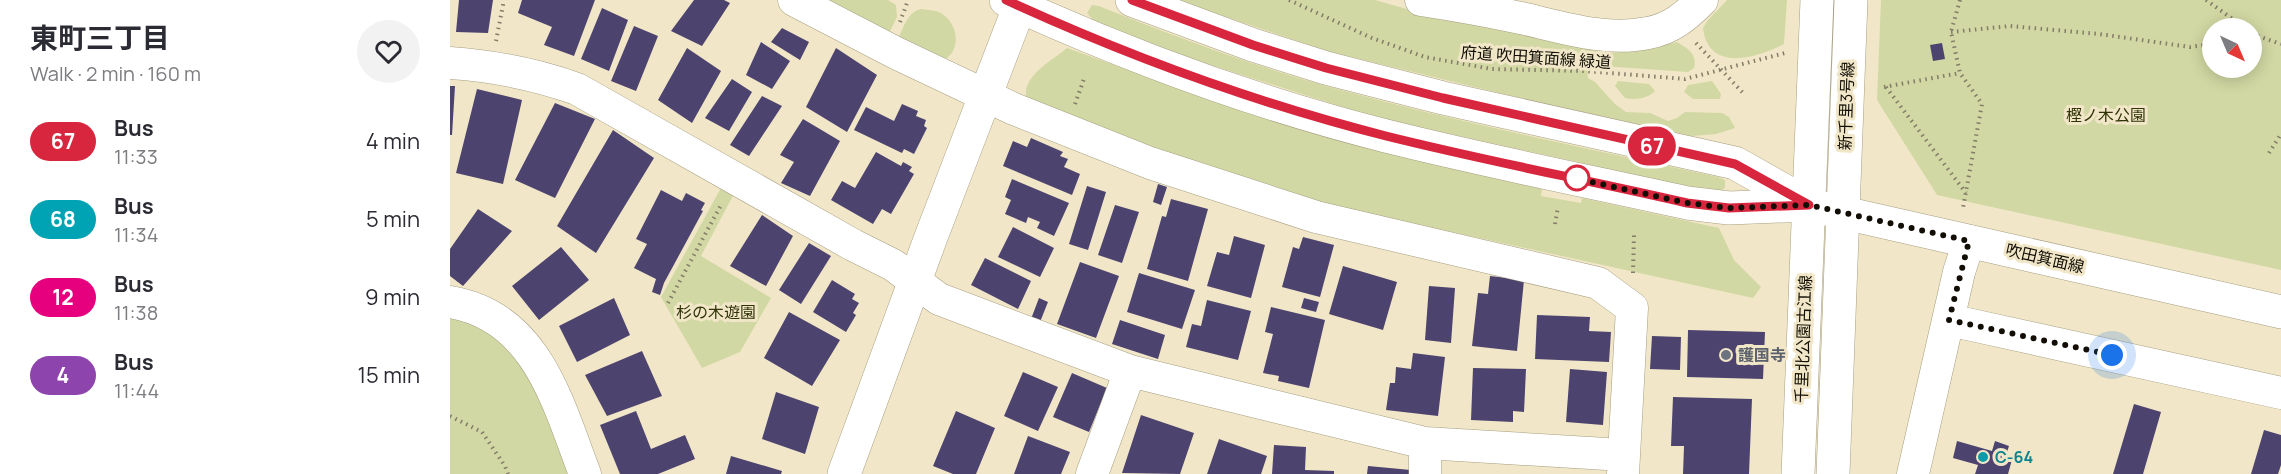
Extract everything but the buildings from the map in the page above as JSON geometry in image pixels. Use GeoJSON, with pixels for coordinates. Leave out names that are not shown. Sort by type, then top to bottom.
{"type":"FeatureCollection","features":[{"type":"Feature","properties":{"kind":"main road","name":"吹田箕面線"},"geometry":{"type":"LineString","coordinates":[[1132,0],[1326,68],[1443,98],[1735,164],[1809,205]]}},
{"type":"Feature","properties":{"kind":"main road","name":"新千里3号線"},"geometry":{"type":"LineString","coordinates":[[1809,205],[1817,0]]}},
{"type":"Feature","properties":{"kind":"main road","name":"新千里3号線"},"geometry":{"type":"LineString","coordinates":[[1843,212],[1851,0]]}},
{"type":"Feature","properties":{"kind":"main road"},"geometry":{"type":"LineString","coordinates":[[844,474],[986,95],[1016,2]]}},
{"type":"Feature","properties":{"kind":"main road","name":"吹田箕面線"},"geometry":{"type":"LineString","coordinates":[[1016,2],[1129,52],[1216,84],[1304,113],[1385,135],[1687,203],[1729,208],[1809,205],[2281,312]]}},
{"type":"Feature","properties":{"kind":"main road","name":"千里北公園古江線"},"geometry":{"type":"LineString","coordinates":[[1798,474],[1809,205]]}},
{"type":"Feature","properties":{"kind":"main road"},"geometry":{"type":"LineString","coordinates":[[1833,474],[1843,212]]}},
{"type":"Feature","properties":{"kind":"street"},"geometry":{"type":"LineString","coordinates":[[450,63],[503,68],[577,89],[893,265],[939,299],[1130,371],[1425,443],[1623,464],[1632,308],[1598,283],[1316,217],[1150,163],[1014,109],[841,26],[794,0]]}},
{"type":"Feature","properties":{"kind":"street"},"geometry":{"type":"LineString","coordinates":[[1421,0],[1616,36],[1648,34],[1678,22],[1702,0]]}},
{"type":"Feature","properties":{"kind":"street"},"geometry":{"type":"LineString","coordinates":[[1913,474],[1969,241]]}},
{"type":"Feature","properties":{"kind":"street"},"geometry":{"type":"LineString","coordinates":[[450,302],[471,308],[498,321],[529,349],[549,380],[585,474]]}},
{"type":"Feature","properties":{"kind":"street"},"geometry":{"type":"LineString","coordinates":[[1949,320],[2281,393]]}},
{"type":"Feature","properties":{"kind":"street"},"geometry":{"type":"LineString","coordinates":[[1092,474],[1130,371]]}},
{"type":"Feature","properties":{"kind":"street"},"geometry":{"type":"LineString","coordinates":[[1425,443],[1425,474]]}},
{"type":"Feature","properties":{"kind":"path"},"geometry":{"type":"LineString","coordinates":[[498,28],[504,0]]}},
{"type":"Feature","properties":{"kind":"path","name":"府道 吹田箕面線 緑道"},"geometry":{"type":"LineString","coordinates":[[1289,0],[1387,44],[1425,57],[1492,69],[1585,71],[1685,79],[1792,51]]}},
{"type":"Feature","properties":{"kind":"path"},"geometry":{"type":"LineString","coordinates":[[1960,0],[1951,32],[1960,73],[1982,104],[1963,209]]}},
{"type":"Feature","properties":{"kind":"path"},"geometry":{"type":"LineString","coordinates":[[2206,0],[2231,18]]}},
{"type":"Feature","properties":{"kind":"path"},"geometry":{"type":"LineString","coordinates":[[1678,22],[1745,95]]}},
{"type":"Feature","properties":{"kind":"path"},"geometry":{"type":"LineString","coordinates":[[1951,32],[2010,26],[2099,34],[2190,47],[2202,45]]}},
{"type":"Feature","properties":{"kind":"path"},"geometry":{"type":"LineString","coordinates":[[2262,39],[2281,44]]}},
{"type":"Feature","properties":{"kind":"path"},"geometry":{"type":"LineString","coordinates":[[1877,88],[1960,73]]}},
{"type":"Feature","properties":{"kind":"path"},"geometry":{"type":"LineString","coordinates":[[1886,87],[1966,193]]}},
{"type":"Feature","properties":{"kind":"path"},"geometry":{"type":"LineString","coordinates":[[2269,153],[2281,134]]}},
{"type":"Feature","properties":{"kind":"path"},"geometry":{"type":"LineString","coordinates":[[668,303],[736,178]]}},
{"type":"Feature","properties":{"kind":"path"},"geometry":{"type":"LineString","coordinates":[[1555,224],[1560,199]]}},
{"type":"Feature","properties":{"kind":"path"},"geometry":{"type":"LineString","coordinates":[[450,416],[482,432],[508,474]]}},
{"type":"Feature","properties":{"kind":"green space"},"geometry":{"type":"Polygon","coordinates":[[[823,0],[888,0],[896,5],[897,17],[889,33],[823,0]]]}},
{"type":"Feature","properties":{"kind":"green space"},"geometry":{"type":"Polygon","coordinates":[[[1176,0],[1375,0],[1421,13],[1605,53],[1639,51],[1677,42],[1693,55],[1694,68],[1688,72],[1587,65],[1588,78],[1626,112],[1650,113],[1668,121],[1685,112],[1722,113],[1729,117],[1735,128],[1716,134],[1692,136],[1528,100],[1327,51],[1176,0]]]}},
{"type":"Feature","properties":{"kind":"green space"},"geometry":{"type":"Polygon","coordinates":[[[1727,0],[1787,0],[1784,44],[1748,57],[1724,57],[1714,51],[1707,42],[1703,28],[1727,0]]]}},
{"type":"Feature","properties":{"kind":"green space","name":"樫ノ木公園"},"geometry":{"type":"Polygon","coordinates":[[[1881,0],[2281,0],[2281,270],[1937,195],[1877,100],[1881,0]]]}},
{"type":"Feature","properties":{"kind":"green space"},"geometry":{"type":"Polygon","coordinates":[[[1092,5],[1240,59],[1326,86],[1472,123],[1718,177],[1725,180],[1725,187],[1721,192],[1713,192],[1374,117],[1192,59],[1095,22],[1087,13],[1092,5]]]}},
{"type":"Feature","properties":{"kind":"green space"},"geometry":{"type":"Polygon","coordinates":[[[921,9],[941,13],[952,24],[956,38],[955,45],[953,51],[942,61],[899,37],[910,16],[921,9]]]}},
{"type":"Feature","properties":{"kind":"green space"},"geometry":{"type":"Polygon","coordinates":[[[1067,48],[1241,111],[1334,139],[1542,189],[1541,196],[1581,203],[1582,198],[1719,228],[1734,260],[1761,287],[1753,298],[1316,202],[1156,148],[1026,97],[1026,89],[1034,75],[1067,48]]]}},
{"type":"Feature","properties":{"kind":"green space"},"geometry":{"type":"Polygon","coordinates":[[[1618,81],[1649,84],[1655,91],[1641,98],[1625,98],[1615,86],[1618,81]]]}},
{"type":"Feature","properties":{"kind":"green space"},"geometry":{"type":"Polygon","coordinates":[[[1712,81],[1721,94],[1720,99],[1693,99],[1684,92],[1688,85],[1712,81]]]}},
{"type":"Feature","properties":{"kind":"green space","name":"杉の木遊園"},"geometry":{"type":"Polygon","coordinates":[[[722,186],[735,192],[701,256],[771,298],[740,352],[702,368],[661,297],[722,186]]]}},
{"type":"Feature","properties":{"kind":"green space"},"geometry":{"type":"Polygon","coordinates":[[[450,315],[490,331],[525,364],[573,474],[450,474],[450,315]]]}},
{"type":"Feature","properties":{"kind":"bus line","name":"67"},"geometry":{"type":"LineString","coordinates":[[1006,0],[1088,36],[1192,76],[1304,113],[1385,135],[1687,203],[1729,208],[1809,205],[1735,164],[1443,98],[1326,68],[1253,45],[1132,0]]}},
{"type":"Feature","properties":{"kind":"place","name":"護国寺"},"geometry":{"type":"Point","coordinates":[1726,355]}},
{"type":"Feature","properties":{"kind":"place","name":"C-64"},"geometry":{"type":"Point","coordinates":[1983,457]}},
{"type":"Feature","properties":{"kind":"route"},"geometry":{"type":"LineString","coordinates":[[1577,178],[1569,177],[1687,203],[1729,208],[1809,205],[1969,241],[1959,272],[1949,320],[2112,355]]}}]}
